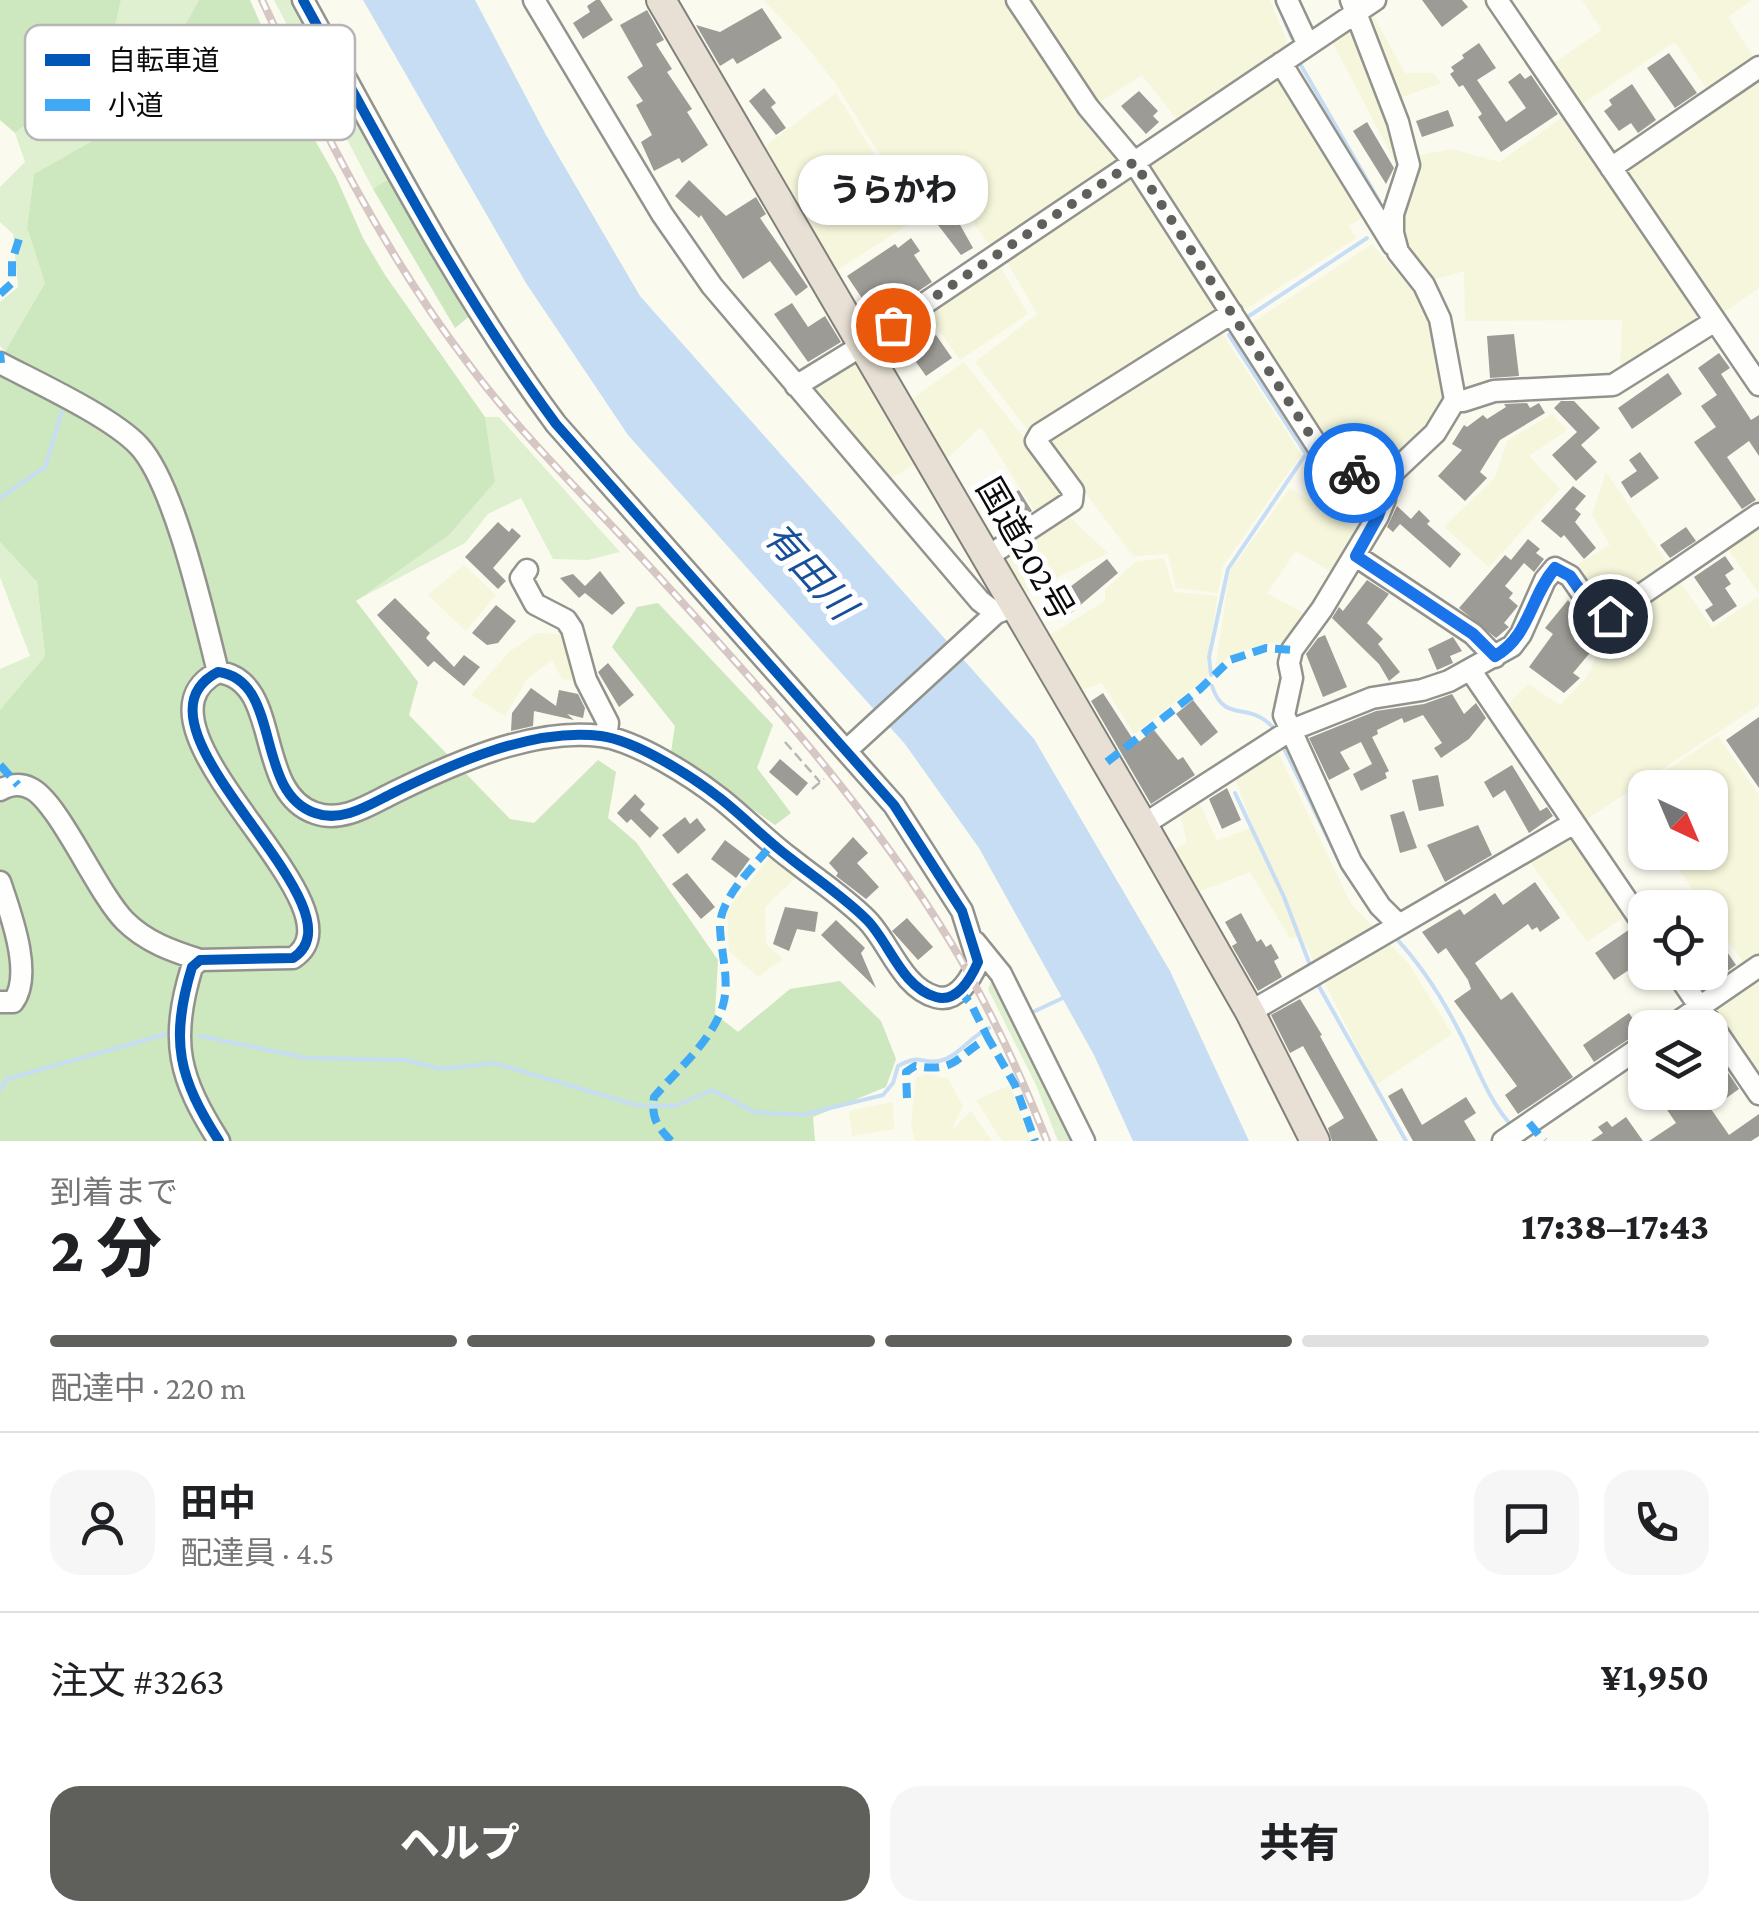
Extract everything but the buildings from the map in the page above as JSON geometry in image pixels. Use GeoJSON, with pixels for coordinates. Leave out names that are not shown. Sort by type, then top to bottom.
{"type":"FeatureCollection","features":[{"type":"Feature","properties":{"kind":"highway","name":"国道202号"},"geometry":{"type":"LineString","coordinates":[[662,0],[987,557],[1005,609],[1143,825],[1250,1012],[1315,1141]]}},
{"type":"Feature","properties":{"kind":"street"},"geometry":{"type":"LineString","coordinates":[[303,0],[317,25]]}},
{"type":"Feature","properties":{"kind":"street"},"geometry":{"type":"LineString","coordinates":[[534,0],[662,214],[712,286],[980,600],[1005,609]]}},
{"type":"Feature","properties":{"kind":"street"},"geometry":{"type":"LineString","coordinates":[[1017,0],[1088,107],[1134,162],[1327,461],[1333,468],[1384,481]]}},
{"type":"Feature","properties":{"kind":"street"},"geometry":{"type":"LineString","coordinates":[[1288,0],[1308,45]]}},
{"type":"Feature","properties":{"kind":"street"},"geometry":{"type":"LineString","coordinates":[[796,386],[1281,64],[1352,7],[1375,0]]}},
{"type":"Feature","properties":{"kind":"street"},"geometry":{"type":"LineString","coordinates":[[1496,0],[1759,385]]}},
{"type":"Feature","properties":{"kind":"street"},"geometry":{"type":"LineString","coordinates":[[1352,7],[1398,122],[1410,165],[1394,214],[1392,234],[1398,252]]}},
{"type":"Feature","properties":{"kind":"street"},"geometry":{"type":"LineString","coordinates":[[1281,64],[1398,252],[1424,285],[1440,319],[1455,400],[1434,433],[1384,481],[1384,499],[1378,516],[1356,556],[1292,650],[1289,663],[1292,678],[1282,735],[1351,862],[1380,906],[1390,931]]}},
{"type":"Feature","properties":{"kind":"street"},"geometry":{"type":"LineString","coordinates":[[1611,168],[1759,67]]}},
{"type":"Feature","properties":{"kind":"street"},"geometry":{"type":"LineString","coordinates":[[0,790],[18,785],[32,788],[50,807],[122,919],[142,936],[200,960],[273,961],[301,953],[310,930],[308,917],[269,849],[219,779],[192,720],[192,703],[200,685],[218,672],[243,681],[255,697],[275,766],[292,797],[314,813],[348,815],[452,764],[540,739],[569,734],[606,737],[682,772],[720,798],[866,919],[890,948],[905,975],[934,997],[948,998],[971,977],[978,962],[962,911],[894,805],[556,424],[478,313],[355,93]]}},
{"type":"Feature","properties":{"kind":"street"},"geometry":{"type":"LineString","coordinates":[[987,557],[1072,501],[1073,491],[1036,441],[1040,434],[1237,321]]}},
{"type":"Feature","properties":{"kind":"street"},"geometry":{"type":"LineString","coordinates":[[1455,400],[1494,392],[1613,386],[1715,321]]}},
{"type":"Feature","properties":{"kind":"street"},"geometry":{"type":"LineString","coordinates":[[0,363],[125,434],[150,459],[177,524],[218,672]]}},
{"type":"Feature","properties":{"kind":"street"},"geometry":{"type":"LineString","coordinates":[[1143,825],[1282,735],[1372,698],[1422,690],[1471,671],[1512,646],[1522,634],[1544,580],[1555,568],[1570,576],[1598,616],[1610,616],[1759,514]]}},
{"type":"Feature","properties":{"kind":"street"},"geometry":{"type":"LineString","coordinates":[[1356,556],[1473,634],[1495,656]]}},
{"type":"Feature","properties":{"kind":"street"},"geometry":{"type":"LineString","coordinates":[[527,570],[521,578],[535,604],[566,620],[572,630],[586,680],[608,723],[606,737]]}},
{"type":"Feature","properties":{"kind":"street"},"geometry":{"type":"LineString","coordinates":[[848,749],[1005,609]]}},
{"type":"Feature","properties":{"kind":"street"},"geometry":{"type":"LineString","coordinates":[[1471,671],[1628,902]]}},
{"type":"Feature","properties":{"kind":"street"},"geometry":{"type":"LineString","coordinates":[[1250,1012],[1574,823]]}},
{"type":"Feature","properties":{"kind":"street"},"geometry":{"type":"LineString","coordinates":[[0,882],[12,916],[23,977],[22,991],[13,1002],[0,1002]]}},
{"type":"Feature","properties":{"kind":"street"},"geometry":{"type":"LineString","coordinates":[[973,940],[1001,974],[1084,1141]]}},
{"type":"Feature","properties":{"kind":"street"},"geometry":{"type":"LineString","coordinates":[[200,960],[192,967],[186,984],[181,1065],[191,1098],[219,1141]]}},
{"type":"Feature","properties":{"kind":"street"},"geometry":{"type":"LineString","coordinates":[[1694,1010],[1759,966]]}},
{"type":"Feature","properties":{"kind":"street"},"geometry":{"type":"LineString","coordinates":[[1689,990],[1759,1094]]}},
{"type":"Feature","properties":{"kind":"street"},"geometry":{"type":"LineString","coordinates":[[1513,1134],[1628,1056]]}},
{"type":"Feature","properties":{"kind":"path"},"geometry":{"type":"LineString","coordinates":[[785,742],[822,780],[812,789]]}},
{"type":"Feature","properties":{"kind":"green space"},"geometry":{"type":"Polygon","coordinates":[[[0,0],[121,0],[115,25],[25,25],[25,125],[15,133],[0,120],[0,0]]]}},
{"type":"Feature","properties":{"kind":"green space"},"geometry":{"type":"Polygon","coordinates":[[[121,0],[199,0],[185,25],[115,25],[121,0]]]}},
{"type":"Feature","properties":{"kind":"green space"},"geometry":{"type":"Polygon","coordinates":[[[199,0],[250,0],[261,25],[185,25],[199,0]]]}},
{"type":"Feature","properties":{"kind":"green space"},"geometry":{"type":"Polygon","coordinates":[[[274,0],[293,0],[307,25],[287,25],[274,0]]]}},
{"type":"Feature","properties":{"kind":"green space"},"geometry":{"type":"Polygon","coordinates":[[[763,0],[1010,0],[1123,162],[992,248],[953,196],[920,218],[835,83],[763,0]]]}},
{"type":"Feature","properties":{"kind":"green space"},"geometry":{"type":"Polygon","coordinates":[[[1025,0],[1270,0],[1289,47],[1178,121],[1142,75],[1095,105],[1025,0]]]}},
{"type":"Feature","properties":{"kind":"green space"},"geometry":{"type":"Polygon","coordinates":[[[1582,0],[1752,0],[1728,17],[1757,62],[1710,94],[1675,42],[1582,104],[1554,63],[1602,30],[1582,0]]]}},
{"type":"Feature","properties":{"kind":"green space"},"geometry":{"type":"Polygon","coordinates":[[[1374,17],[1405,73],[1433,73],[1441,83],[1395,100],[1363,26],[1374,17]]]}},
{"type":"Feature","properties":{"kind":"green space"},"geometry":{"type":"Polygon","coordinates":[[[1354,29],[1403,158],[1395,162],[1333,43],[1354,29]]]}},
{"type":"Feature","properties":{"kind":"green space"},"geometry":{"type":"Polygon","coordinates":[[[1281,78],[1366,215],[1349,226],[1356,238],[1240,313],[1144,167],[1281,78]]]}},
{"type":"Feature","properties":{"kind":"green space"},"geometry":{"type":"Polygon","coordinates":[[[1759,78],[1759,288],[1723,313],[1625,168],[1759,78]]]}},
{"type":"Feature","properties":{"kind":"green space"},"geometry":{"type":"Polygon","coordinates":[[[836,93],[916,220],[837,270],[764,147],[836,93]]]}},
{"type":"Feature","properties":{"kind":"green space"},"geometry":{"type":"Polygon","coordinates":[[[355,109],[393,176],[373,189],[347,140],[355,140],[355,109]]]}},
{"type":"Feature","properties":{"kind":"green space"},"geometry":{"type":"Polygon","coordinates":[[[1564,116],[1704,318],[1620,376],[1622,320],[1465,321],[1464,271],[1432,280],[1400,243],[1400,215],[1414,157],[1451,149],[1500,162],[1564,116]]]}},
{"type":"Feature","properties":{"kind":"green space"},"geometry":{"type":"Polygon","coordinates":[[[25,125],[25,140],[94,140],[34,174],[27,228],[45,283],[5,351],[0,346],[0,302],[18,287],[13,234],[0,222],[0,187],[25,162],[15,133],[25,125]]]}},
{"type":"Feature","properties":{"kind":"green space"},"geometry":{"type":"Polygon","coordinates":[[[94,140],[315,140],[385,275],[485,417],[495,482],[449,535],[356,601],[418,682],[409,715],[510,819],[534,823],[598,760],[616,772],[608,818],[636,842],[718,960],[715,1014],[738,1032],[790,989],[840,981],[881,1021],[896,1059],[886,1087],[813,1117],[815,1141],[0,1141],[0,710],[45,656],[37,582],[0,542],[0,360],[45,283],[27,228],[34,174],[94,140]]]}},
{"type":"Feature","properties":{"kind":"green space"},"geometry":{"type":"Polygon","coordinates":[[[1135,174],[1227,312],[1030,433],[975,362],[1037,314],[1006,260],[1135,174]]]}},
{"type":"Feature","properties":{"kind":"green space"},"geometry":{"type":"Polygon","coordinates":[[[393,176],[471,315],[455,328],[373,189],[393,176]]]}},
{"type":"Feature","properties":{"kind":"green space"},"geometry":{"type":"Polygon","coordinates":[[[1372,244],[1420,299],[1441,345],[1450,394],[1433,424],[1381,471],[1333,462],[1248,325],[1372,244]]]}},
{"type":"Feature","properties":{"kind":"green space"},"geometry":{"type":"Polygon","coordinates":[[[998,263],[1028,314],[960,360],[926,311],[998,263]]]}},
{"type":"Feature","properties":{"kind":"green space"},"geometry":{"type":"Polygon","coordinates":[[[1219,329],[1301,454],[1223,566],[1218,593],[1176,588],[1168,554],[1133,556],[1044,438],[1219,329]]]}},
{"type":"Feature","properties":{"kind":"green space"},"geometry":{"type":"Polygon","coordinates":[[[856,356],[919,462],[888,480],[807,386],[856,356]]]}},
{"type":"Feature","properties":{"kind":"green space"},"geometry":{"type":"Polygon","coordinates":[[[964,362],[1069,495],[1038,516],[981,427],[945,460],[912,399],[964,362]]]}},
{"type":"Feature","properties":{"kind":"green space"},"geometry":{"type":"Polygon","coordinates":[[[1552,414],[1567,430],[1529,456],[1560,489],[1489,567],[1444,527],[1495,478],[1507,441],[1552,414]]]}},
{"type":"Feature","properties":{"kind":"green space"},"geometry":{"type":"Polygon","coordinates":[[[485,417],[499,417],[620,552],[588,560],[553,559],[521,498],[488,514],[465,543],[355,601],[449,535],[495,482],[485,417]]]}},
{"type":"Feature","properties":{"kind":"green space"},"geometry":{"type":"Polygon","coordinates":[[[1606,472],[1668,564],[1615,600],[1598,598],[1573,567],[1610,545],[1592,515],[1606,472]]]}},
{"type":"Feature","properties":{"kind":"green space"},"geometry":{"type":"Polygon","coordinates":[[[1290,488],[1361,533],[1339,577],[1296,551],[1267,593],[1307,615],[1291,644],[1266,643],[1229,656],[1215,669],[1230,571],[1290,488]]]}},
{"type":"Feature","properties":{"kind":"green space"},"geometry":{"type":"Polygon","coordinates":[[[1063,511],[1108,553],[1023,594],[1003,553],[1063,511]]]}},
{"type":"Feature","properties":{"kind":"green space"},"geometry":{"type":"Polygon","coordinates":[[[1759,520],[1759,594],[1724,543],[1759,520]]]}},
{"type":"Feature","properties":{"kind":"green space"},"geometry":{"type":"Polygon","coordinates":[[[0,542],[37,582],[45,656],[0,710],[0,669],[30,656],[0,577],[0,542]]]}},
{"type":"Feature","properties":{"kind":"green space"},"geometry":{"type":"Polygon","coordinates":[[[1164,558],[1174,592],[1218,596],[1208,676],[1134,734],[1102,683],[1078,691],[1050,635],[1105,601],[1105,590],[1135,562],[1164,558]]]}},
{"type":"Feature","properties":{"kind":"green space"},"geometry":{"type":"Polygon","coordinates":[[[464,565],[496,595],[466,631],[428,595],[464,565]]]}},
{"type":"Feature","properties":{"kind":"green space"},"geometry":{"type":"Polygon","coordinates":[[[1676,576],[1712,628],[1759,596],[1759,705],[1661,770],[1628,770],[1628,792],[1581,823],[1503,709],[1528,684],[1560,705],[1587,677],[1614,618],[1676,576]]]}},
{"type":"Feature","properties":{"kind":"green space"},"geometry":{"type":"Polygon","coordinates":[[[658,603],[773,725],[757,768],[791,813],[775,825],[671,752],[675,726],[612,647],[637,607],[658,603]]]}},
{"type":"Feature","properties":{"kind":"green space"},"geometry":{"type":"Polygon","coordinates":[[[537,633],[567,635],[579,682],[562,679],[552,660],[528,678],[505,716],[471,695],[509,652],[537,633]]]}},
{"type":"Feature","properties":{"kind":"green space"},"geometry":{"type":"Polygon","coordinates":[[[1718,736],[1759,795],[1759,956],[1745,965],[1728,941],[1728,890],[1693,890],[1679,870],[1728,870],[1728,770],[1667,770],[1718,736]]]}},
{"type":"Feature","properties":{"kind":"green space"},"geometry":{"type":"Polygon","coordinates":[[[1276,748],[1351,904],[1409,964],[1452,1034],[1376,1085],[1302,937],[1290,938],[1250,872],[1195,893],[1172,851],[1187,842],[1179,810],[1197,798],[1217,841],[1253,827],[1233,772],[1276,748]]]}},
{"type":"Feature","properties":{"kind":"green space"},"geometry":{"type":"Polygon","coordinates":[[[1575,833],[1627,915],[1587,942],[1529,860],[1575,833]]]}},
{"type":"Feature","properties":{"kind":"green space"},"geometry":{"type":"Polygon","coordinates":[[[770,857],[796,877],[765,907],[766,944],[783,959],[758,977],[729,951],[727,910],[770,857]]]}},
{"type":"Feature","properties":{"kind":"green space"},"geometry":{"type":"Polygon","coordinates":[[[993,977],[1074,1141],[1058,1141],[1036,1085],[988,989],[993,977]]]}},
{"type":"Feature","properties":{"kind":"green space"},"geometry":{"type":"Polygon","coordinates":[[[1753,978],[1759,986],[1759,1084],[1728,1038],[1728,1010],[1708,1009],[1753,978]]]}},
{"type":"Feature","properties":{"kind":"green space"},"geometry":{"type":"Polygon","coordinates":[[[929,1074],[948,1079],[963,1106],[951,1131],[971,1111],[992,1141],[915,1141],[911,1123],[916,1077],[929,1074]]]}},
{"type":"Feature","properties":{"kind":"green space"},"geometry":{"type":"Polygon","coordinates":[[[1010,1085],[1030,1141],[1002,1141],[976,1100],[1010,1085]]]}},
{"type":"Feature","properties":{"kind":"green space"},"geometry":{"type":"Polygon","coordinates":[[[893,1102],[894,1129],[852,1136],[849,1111],[893,1102]]]}},
{"type":"Feature","properties":{"kind":"water","name":"有田川"},"geometry":{"type":"Polygon","coordinates":[[[363,0],[475,0],[546,135],[640,296],[1034,739],[1170,971],[1249,1141],[1133,1141],[1094,1055],[979,848],[905,744],[628,435],[526,283],[363,0]]]}},
{"type":"Feature","properties":{"kind":"waterway"},"geometry":{"type":"LineString","coordinates":[[1276,0],[1292,38]]}},
{"type":"Feature","properties":{"kind":"waterway"},"geometry":{"type":"LineString","coordinates":[[1299,62],[1379,201]]}},
{"type":"Feature","properties":{"kind":"waterway"},"geometry":{"type":"LineString","coordinates":[[1246,318],[1367,238]]}},
{"type":"Feature","properties":{"kind":"waterway"},"geometry":{"type":"LineString","coordinates":[[1211,675],[1209,657],[1228,569],[1306,454],[1229,335],[1236,329]]}},
{"type":"Feature","properties":{"kind":"waterway"},"geometry":{"type":"LineString","coordinates":[[0,498],[45,467],[62,411]]}},
{"type":"Feature","properties":{"kind":"waterway"},"geometry":{"type":"LineString","coordinates":[[1212,686],[1224,705],[1257,716],[1276,731]]}},
{"type":"Feature","properties":{"kind":"waterway"},"geometry":{"type":"LineString","coordinates":[[1282,744],[1344,871],[1385,927]]}},
{"type":"Feature","properties":{"kind":"waterway"},"geometry":{"type":"LineString","coordinates":[[1235,793],[1284,897],[1310,965]]}},
{"type":"Feature","properties":{"kind":"waterway"},"geometry":{"type":"LineString","coordinates":[[1395,937],[1439,995],[1490,1094],[1513,1127]]}},
{"type":"Feature","properties":{"kind":"waterway"},"geometry":{"type":"LineString","coordinates":[[1316,981],[1406,1141]]}},
{"type":"Feature","properties":{"kind":"waterway"},"geometry":{"type":"LineString","coordinates":[[1035,1011],[1067,996]]}},
{"type":"Feature","properties":{"kind":"waterway"},"geometry":{"type":"LineString","coordinates":[[200,1036],[307,1058],[406,1060],[441,1069],[494,1063],[636,1105],[675,1106],[712,1090],[754,1112],[802,1115],[883,1095],[893,1083],[898,1066],[916,1059],[946,1059],[989,1028]]}},
{"type":"Feature","properties":{"kind":"waterway"},"geometry":{"type":"LineString","coordinates":[[0,1090],[7,1079],[170,1033]]}},
{"type":"Feature","properties":{"kind":"railway"},"geometry":{"type":"LineString","coordinates":[[262,0],[274,25]]}},
{"type":"Feature","properties":{"kind":"railway"},"geometry":{"type":"LineString","coordinates":[[331,140],[408,277],[467,362],[507,412],[805,741],[882,840],[918,891],[978,991],[1047,1141]]}},
{"type":"Feature","properties":{"kind":"marked path"},"geometry":{"type":"LineString","coordinates":[[0,294],[12,283],[12,261],[20,236]]}},
{"type":"Feature","properties":{"kind":"marked path"},"geometry":{"type":"LineString","coordinates":[[0,352],[1,363]]}},
{"type":"Feature","properties":{"kind":"marked path"},"geometry":{"type":"LineString","coordinates":[[1107,762],[1200,689],[1230,660],[1266,648],[1292,650]]}},
{"type":"Feature","properties":{"kind":"marked path"},"geometry":{"type":"LineString","coordinates":[[0,765],[18,785]]}},
{"type":"Feature","properties":{"kind":"marked path"},"geometry":{"type":"LineString","coordinates":[[671,1141],[656,1121],[654,1097],[703,1042],[718,1018],[726,986],[721,917],[739,883],[772,844]]}},
{"type":"Feature","properties":{"kind":"marked path"},"geometry":{"type":"LineString","coordinates":[[959,990],[971,1004],[988,1038]]}},
{"type":"Feature","properties":{"kind":"marked path"},"geometry":{"type":"LineString","coordinates":[[907,1098],[906,1072],[915,1066],[948,1065],[988,1038],[1015,1085],[1035,1141]]}},
{"type":"Feature","properties":{"kind":"marked path"},"geometry":{"type":"LineString","coordinates":[[1529,1123],[1544,1141]]}},
{"type":"Feature","properties":{"kind":"cycle path"},"geometry":{"type":"LineString","coordinates":[[303,0],[317,25]]}},
{"type":"Feature","properties":{"kind":"cycle path"},"geometry":{"type":"LineString","coordinates":[[219,1141],[195,1098],[182,1058],[181,1017],[192,967],[200,960],[293,958],[308,933],[300,899],[216,773],[197,732],[194,698],[218,672],[238,679],[252,694],[283,783],[296,801],[315,813],[335,816],[355,811],[441,771],[521,742],[575,735],[615,739],[647,752],[721,799],[858,912],[875,929],[905,974],[924,992],[944,998],[957,993],[978,962],[962,911],[894,805],[556,424],[520,374],[422,216],[355,94]]}},
{"type":"Feature","properties":{"kind":"way so far"},"geometry":{"type":"LineString","coordinates":[[893,325],[1134,162],[1327,461],[1333,468],[1354,473]]}},
{"type":"Feature","properties":{"kind":"place","name":"うらかわ"},"geometry":{"type":"Point","coordinates":[893,325]}},
{"type":"Feature","properties":{"kind":"route"},"geometry":{"type":"LineString","coordinates":[[1354,473],[1384,481],[1384,499],[1378,516],[1356,556],[1473,634],[1495,656],[1522,634],[1544,580],[1555,568],[1570,576],[1598,616],[1610,616]]}}]}
